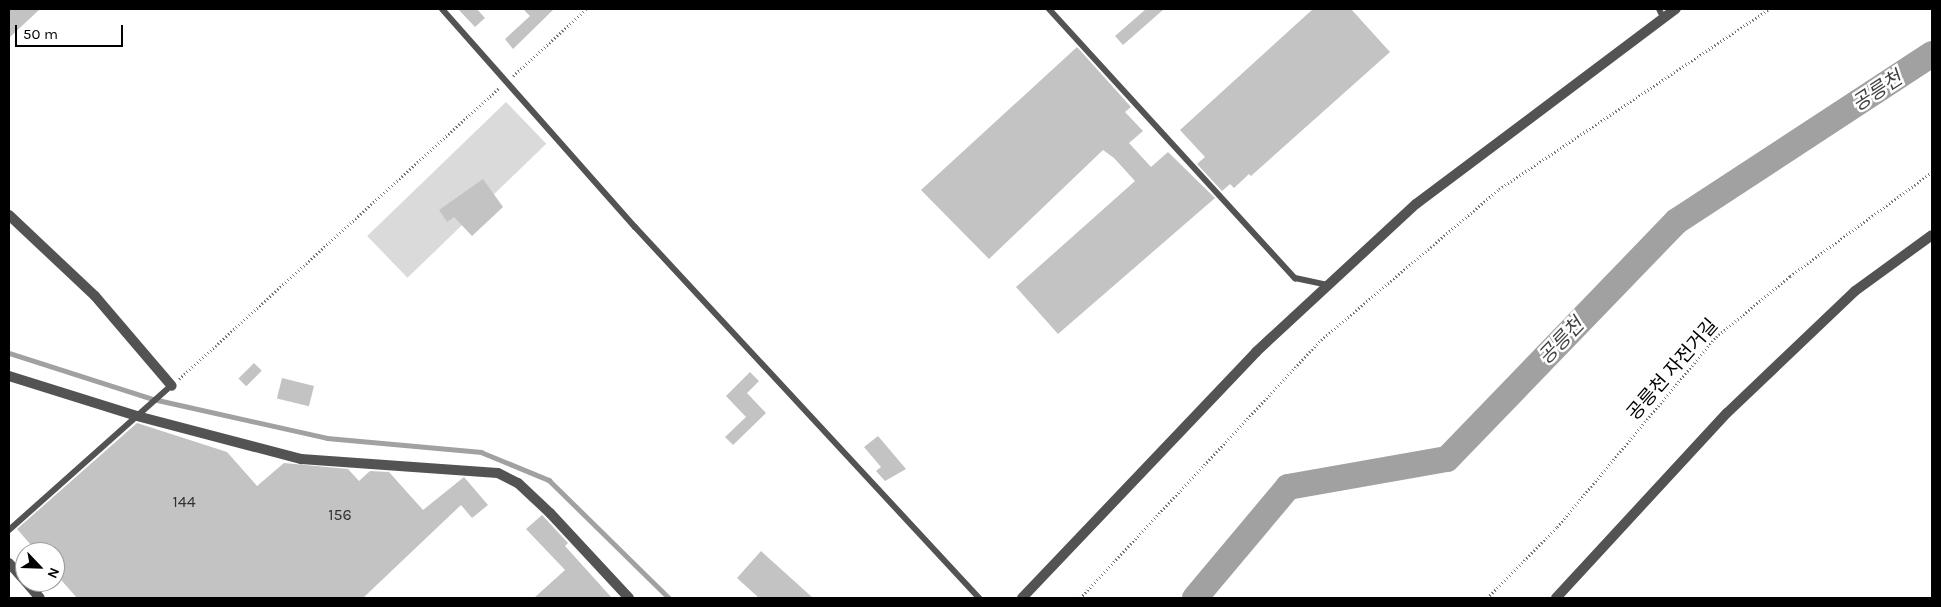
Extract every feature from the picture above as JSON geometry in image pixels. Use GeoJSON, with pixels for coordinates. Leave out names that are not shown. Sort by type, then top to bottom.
{"type":"FeatureCollection","features":[{"type":"Feature","properties":{"kind":"street"},"geometry":{"type":"LineString","coordinates":[[1022,598],[1193,414],[1327,285],[1489,146],[1661,13],[1676,9]]}},
{"type":"Feature","properties":{"kind":"street"},"geometry":{"type":"LineString","coordinates":[[9,215],[95,296],[169,388]]}},
{"type":"Feature","properties":{"kind":"street"},"geometry":{"type":"LineString","coordinates":[[1556,598],[1727,413],[1855,291],[1932,235]]}},
{"type":"Feature","properties":{"kind":"street"},"geometry":{"type":"LineString","coordinates":[[9,376],[137,416],[301,459],[498,473],[518,483],[550,513],[629,598]]}},
{"type":"Feature","properties":{"kind":"lane"},"geometry":{"type":"LineString","coordinates":[[442,9],[506,82],[979,598]]}},
{"type":"Feature","properties":{"kind":"lane"},"geometry":{"type":"LineString","coordinates":[[1049,9],[1295,278],[1327,285]]}},
{"type":"Feature","properties":{"kind":"lane"},"geometry":{"type":"LineString","coordinates":[[9,530],[169,388]]}},
{"type":"Feature","properties":{"kind":"path"},"geometry":{"type":"LineString","coordinates":[[169,388],[586,9]]}},
{"type":"Feature","properties":{"kind":"path"},"geometry":{"type":"LineString","coordinates":[[1080,598],[1321,340],[1499,189],[1769,9]]}},
{"type":"Feature","properties":{"kind":"path","name":"공릉천 자전거길"},"geometry":{"type":"LineString","coordinates":[[1487,598],[1557,527],[1716,337],[1790,276],[1932,172]]}},
{"type":"Feature","properties":{"kind":"shaded area"},"geometry":{"type":"Polygon","coordinates":[[[506,102],[546,144],[407,278],[367,236],[506,102]]]}},
{"type":"Feature","properties":{"kind":"building"},"geometry":{"type":"Polygon","coordinates":[[[9,9],[40,9],[9,38],[9,9]]]}},
{"type":"Feature","properties":{"kind":"building"},"geometry":{"type":"Polygon","coordinates":[[[458,9],[477,9],[485,18],[475,27],[458,9]]]}},
{"type":"Feature","properties":{"kind":"building"},"geometry":{"type":"Polygon","coordinates":[[[523,9],[554,9],[513,49],[505,39],[530,16],[523,9]]]}},
{"type":"Feature","properties":{"kind":"building"},"geometry":{"type":"Polygon","coordinates":[[[1146,9],[1164,9],[1123,45],[1115,36],[1146,9]]]}},
{"type":"Feature","properties":{"kind":"building"},"geometry":{"type":"Polygon","coordinates":[[[1313,9],[1351,9],[1390,52],[1251,176],[1249,174],[1234,188],[1230,184],[1222,191],[1197,164],[1205,157],[1180,130],[1313,9]]]}},
{"type":"Feature","properties":{"kind":"building"},"geometry":{"type":"Polygon","coordinates":[[[1077,47],[1131,107],[1125,112],[1143,131],[1129,143],[1151,167],[1168,152],[1215,198],[1058,334],[1016,287],[1135,181],[1114,158],[1103,150],[989,259],[921,190],[1077,47]]]}},
{"type":"Feature","properties":{"kind":"building"},"geometry":{"type":"Polygon","coordinates":[[[483,179],[503,207],[472,236],[454,217],[447,222],[439,210],[483,179]]]}},
{"type":"Feature","properties":{"kind":"building"},"geometry":{"type":"Polygon","coordinates":[[[254,363],[262,371],[246,386],[238,379],[254,363]]]}},
{"type":"Feature","properties":{"kind":"building"},"geometry":{"type":"Polygon","coordinates":[[[750,372],[759,381],[747,393],[766,413],[733,445],[725,437],[746,417],[726,396],[750,372]]]}},
{"type":"Feature","properties":{"kind":"building"},"geometry":{"type":"Polygon","coordinates":[[[282,378],[314,386],[309,406],[277,398],[282,378]]]}},
{"type":"Feature","properties":{"kind":"building"},"geometry":{"type":"Polygon","coordinates":[[[137,423],[227,452],[257,486],[284,463],[348,469],[359,481],[370,471],[389,472],[423,510],[464,477],[488,505],[472,518],[461,505],[363,598],[77,598],[65,584],[65,542],[28,542],[17,529],[137,423]]]}},
{"type":"Feature","properties":{"kind":"building"},"geometry":{"type":"Polygon","coordinates":[[[878,436],[906,469],[885,481],[876,471],[881,467],[864,447],[878,436]]]}},
{"type":"Feature","properties":{"kind":"building"},"geometry":{"type":"Polygon","coordinates":[[[542,515],[568,543],[565,546],[612,598],[534,598],[565,570],[526,529],[542,515]]]}},
{"type":"Feature","properties":{"kind":"building"},"geometry":{"type":"Polygon","coordinates":[[[761,551],[813,598],[759,598],[737,578],[761,551]]]}},
{"type":"Feature","properties":{"kind":"waterway","name":"공릉천"},"geometry":{"type":"LineString","coordinates":[[1195,598],[1288,487],[1447,459],[1677,221],[1932,54]]}},
{"type":"Feature","properties":{"kind":"waterway"},"geometry":{"type":"LineString","coordinates":[[9,353],[153,399],[327,438],[481,452],[549,480],[669,598]]}}]}
